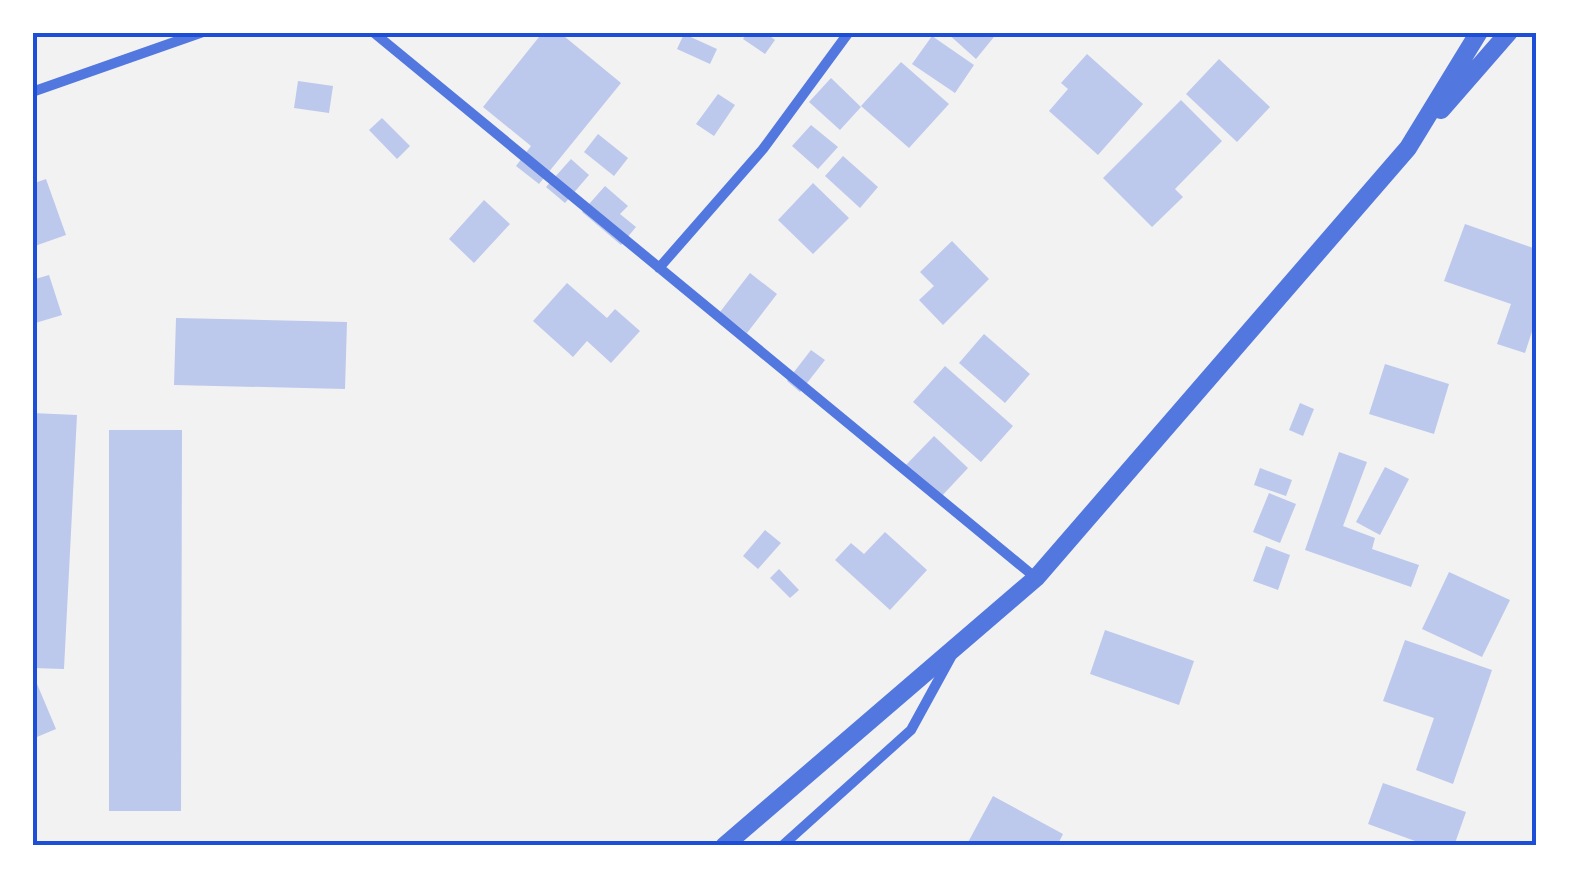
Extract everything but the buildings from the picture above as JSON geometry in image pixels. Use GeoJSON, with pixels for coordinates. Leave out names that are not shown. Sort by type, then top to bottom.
{"type":"FeatureCollection","features":[{"type":"Feature","properties":{"kind":"street"},"geometry":{"type":"LineString","coordinates":[[32,92],[203,32]]}},
{"type":"Feature","properties":{"kind":"street"},"geometry":{"type":"LineString","coordinates":[[373,32],[1036,578]]}},
{"type":"Feature","properties":{"kind":"street"},"geometry":{"type":"LineString","coordinates":[[658,268],[763,149],[850,32]]}},
{"type":"Feature","properties":{"kind":"street"},"geometry":{"type":"LineString","coordinates":[[1408,148],[1478,32]]}},
{"type":"Feature","properties":{"kind":"street"},"geometry":{"type":"LineString","coordinates":[[724,846],[1036,578],[1509,32]]}},
{"type":"Feature","properties":{"kind":"street"},"geometry":{"type":"LineString","coordinates":[[782,846],[911,730],[954,651]]}}]}
